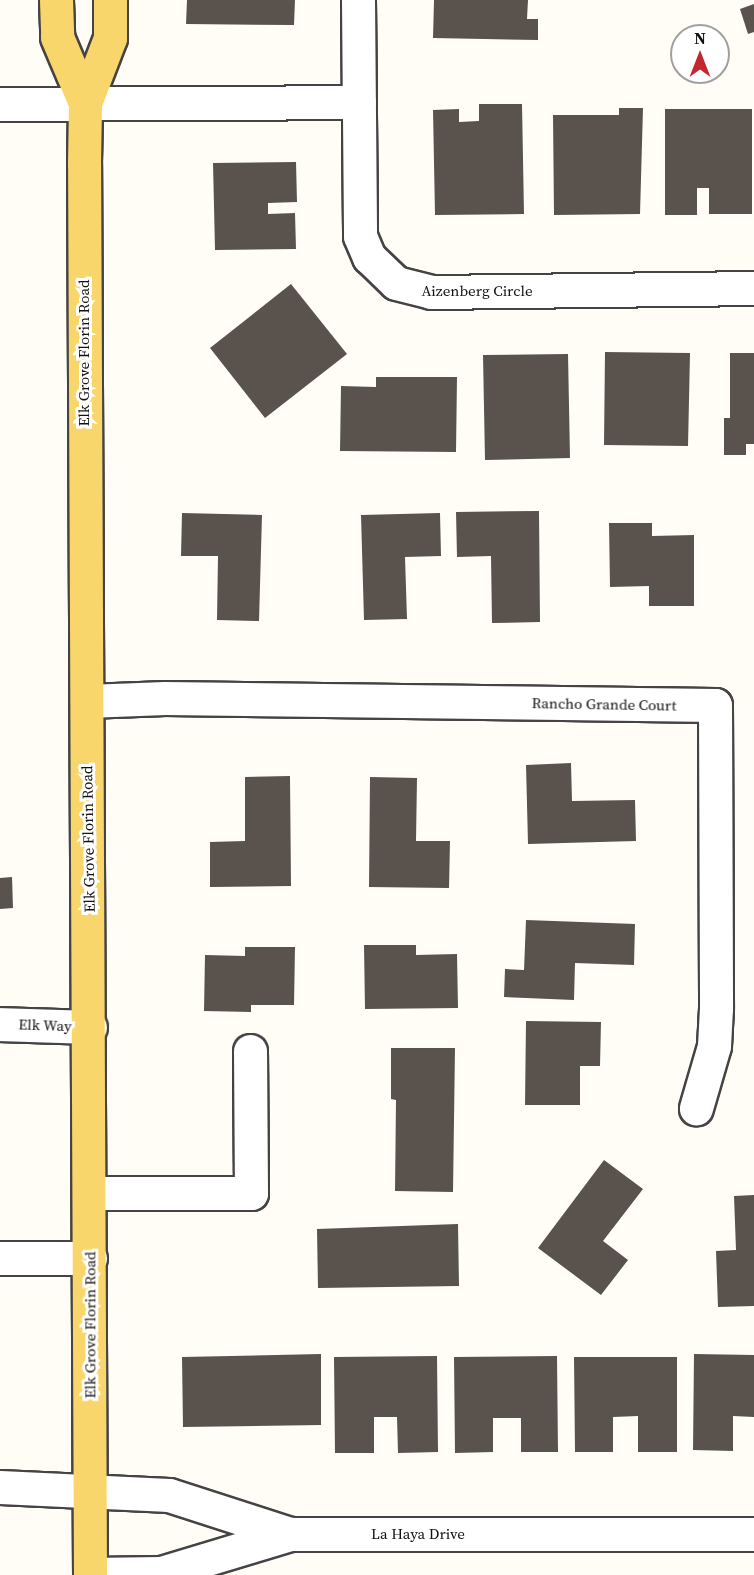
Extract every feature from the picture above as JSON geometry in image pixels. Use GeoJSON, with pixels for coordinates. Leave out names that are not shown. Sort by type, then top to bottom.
{"type":"FeatureCollection","features":[{"type":"Feature","properties":{"kind":"main road","name":"Elk Grove Florin Road"},"geometry":{"type":"LineString","coordinates":[[56,0],[57,37],[85,103]]}},
{"type":"Feature","properties":{"kind":"main road","name":"Elk Grove Florin Road"},"geometry":{"type":"LineString","coordinates":[[90,1574],[88,1492],[90,1027],[85,103],[110,38],[110,0]]}},
{"type":"Feature","properties":{"kind":"street","name":"Aizenberg Circle"},"geometry":{"type":"LineString","coordinates":[[358,0],[360,236],[369,257],[396,283],[431,292],[754,288]]}},
{"type":"Feature","properties":{"kind":"street"},"geometry":{"type":"LineString","coordinates":[[0,104],[358,102]]}},
{"type":"Feature","properties":{"kind":"street","name":"Rancho Grande Court"},"geometry":{"type":"LineString","coordinates":[[87,701],[165,698],[715,705],[716,1008],[714,1046],[696,1108]]}},
{"type":"Feature","properties":{"kind":"street","name":"Elk Way"},"geometry":{"type":"LineString","coordinates":[[0,1024],[90,1027]]}},
{"type":"Feature","properties":{"kind":"street"},"geometry":{"type":"LineString","coordinates":[[90,1193],[251,1193],[250,1051]]}},
{"type":"Feature","properties":{"kind":"street"},"geometry":{"type":"LineString","coordinates":[[0,1258],[90,1258]]}},
{"type":"Feature","properties":{"kind":"street","name":"La Haya Drive"},"geometry":{"type":"LineString","coordinates":[[0,1487],[169,1495],[290,1534],[754,1534]]}},
{"type":"Feature","properties":{"kind":"street"},"geometry":{"type":"LineString","coordinates":[[90,1574],[161,1573],[290,1534]]}},
{"type":"Feature","properties":{"kind":"building"},"geometry":{"type":"Polygon","coordinates":[[[187,0],[295,0],[294,25],[186,24],[187,0]]]}},
{"type":"Feature","properties":{"kind":"building"},"geometry":{"type":"Polygon","coordinates":[[[434,0],[528,0],[527,19],[538,19],[538,40],[433,38],[434,0]]]}},
{"type":"Feature","properties":{"kind":"building"},"geometry":{"type":"Polygon","coordinates":[[[754,4],[754,32],[748,34],[740,9],[754,4]]]}},
{"type":"Feature","properties":{"kind":"building"},"geometry":{"type":"Polygon","coordinates":[[[479,104],[522,104],[524,214],[435,215],[433,110],[459,109],[459,122],[479,121],[479,104]]]}},
{"type":"Feature","properties":{"kind":"building"},"geometry":{"type":"Polygon","coordinates":[[[619,108],[643,108],[640,214],[554,215],[553,115],[619,115],[619,108]]]}},
{"type":"Feature","properties":{"kind":"building"},"geometry":{"type":"Polygon","coordinates":[[[665,109],[752,109],[752,214],[709,214],[709,188],[697,188],[697,215],[665,215],[665,109]]]}},
{"type":"Feature","properties":{"kind":"building"},"geometry":{"type":"Polygon","coordinates":[[[296,162],[297,202],[268,203],[268,214],[295,213],[296,249],[215,250],[213,163],[296,162]]]}},
{"type":"Feature","properties":{"kind":"building"},"geometry":{"type":"Polygon","coordinates":[[[291,284],[347,354],[265,418],[210,348],[291,284]]]}},
{"type":"Feature","properties":{"kind":"building"},"geometry":{"type":"Polygon","coordinates":[[[605,352],[690,353],[688,446],[604,445],[605,352]]]}},
{"type":"Feature","properties":{"kind":"building"},"geometry":{"type":"Polygon","coordinates":[[[730,353],[754,353],[754,444],[746,444],[746,455],[724,455],[724,418],[730,418],[730,353]]]}},
{"type":"Feature","properties":{"kind":"building"},"geometry":{"type":"Polygon","coordinates":[[[568,354],[570,458],[485,460],[483,355],[568,354]]]}},
{"type":"Feature","properties":{"kind":"building"},"geometry":{"type":"Polygon","coordinates":[[[376,377],[457,377],[456,452],[340,451],[341,386],[376,387],[376,377]]]}},
{"type":"Feature","properties":{"kind":"building"},"geometry":{"type":"Polygon","coordinates":[[[539,511],[540,622],[492,623],[491,556],[457,557],[456,512],[539,511]]]}},
{"type":"Feature","properties":{"kind":"building"},"geometry":{"type":"Polygon","coordinates":[[[182,513],[262,515],[259,621],[217,620],[218,556],[181,556],[182,513]]]}},
{"type":"Feature","properties":{"kind":"building"},"geometry":{"type":"Polygon","coordinates":[[[440,513],[441,556],[405,557],[407,619],[364,620],[361,515],[440,513]]]}},
{"type":"Feature","properties":{"kind":"building"},"geometry":{"type":"Polygon","coordinates":[[[609,523],[652,523],[652,536],[694,535],[694,606],[649,606],[649,586],[610,587],[609,523]]]}},
{"type":"Feature","properties":{"kind":"building"},"geometry":{"type":"Polygon","coordinates":[[[571,763],[572,801],[635,800],[636,841],[528,844],[526,765],[571,763]]]}},
{"type":"Feature","properties":{"kind":"building"},"geometry":{"type":"Polygon","coordinates":[[[290,776],[291,886],[210,887],[210,842],[245,841],[245,777],[290,776]]]}},
{"type":"Feature","properties":{"kind":"building"},"geometry":{"type":"Polygon","coordinates":[[[370,777],[417,778],[416,841],[450,841],[449,888],[369,887],[370,777]]]}},
{"type":"Feature","properties":{"kind":"building"},"geometry":{"type":"Polygon","coordinates":[[[12,877],[13,908],[0,909],[0,878],[12,877]]]}},
{"type":"Feature","properties":{"kind":"building"},"geometry":{"type":"Polygon","coordinates":[[[526,920],[635,924],[634,965],[575,963],[574,1000],[504,997],[505,969],[524,970],[526,920]]]}},
{"type":"Feature","properties":{"kind":"building"},"geometry":{"type":"Polygon","coordinates":[[[364,945],[416,945],[416,955],[457,954],[458,1008],[365,1009],[364,945]]]}},
{"type":"Feature","properties":{"kind":"building"},"geometry":{"type":"Polygon","coordinates":[[[245,947],[295,947],[294,1005],[251,1005],[251,1012],[204,1011],[205,955],[245,956],[245,947]]]}},
{"type":"Feature","properties":{"kind":"building"},"geometry":{"type":"Polygon","coordinates":[[[526,1021],[601,1022],[600,1066],[580,1066],[580,1105],[525,1105],[526,1021]]]}},
{"type":"Feature","properties":{"kind":"building"},"geometry":{"type":"Polygon","coordinates":[[[391,1048],[455,1048],[453,1192],[395,1191],[396,1100],[391,1099],[391,1048]]]}},
{"type":"Feature","properties":{"kind":"building"},"geometry":{"type":"Polygon","coordinates":[[[604,1160],[643,1189],[603,1241],[628,1260],[601,1295],[538,1248],[604,1160]]]}},
{"type":"Feature","properties":{"kind":"building"},"geometry":{"type":"Polygon","coordinates":[[[754,1195],[754,1306],[718,1307],[716,1251],[736,1250],[734,1196],[754,1195]]]}},
{"type":"Feature","properties":{"kind":"building"},"geometry":{"type":"Polygon","coordinates":[[[458,1224],[459,1286],[318,1288],[317,1229],[458,1224]]]}},
{"type":"Feature","properties":{"kind":"building"},"geometry":{"type":"Polygon","coordinates":[[[321,1354],[321,1425],[183,1427],[182,1357],[321,1354]]]}},
{"type":"Feature","properties":{"kind":"building"},"geometry":{"type":"Polygon","coordinates":[[[694,1354],[754,1355],[754,1417],[733,1416],[733,1451],[693,1450],[694,1354]]]}},
{"type":"Feature","properties":{"kind":"building"},"geometry":{"type":"Polygon","coordinates":[[[437,1356],[438,1452],[398,1453],[397,1417],[374,1417],[374,1453],[335,1453],[334,1357],[437,1356]]]}},
{"type":"Feature","properties":{"kind":"building"},"geometry":{"type":"Polygon","coordinates":[[[557,1356],[558,1452],[521,1452],[521,1418],[493,1418],[493,1452],[455,1453],[454,1357],[557,1356]]]}},
{"type":"Feature","properties":{"kind":"building"},"geometry":{"type":"Polygon","coordinates":[[[574,1357],[677,1357],[677,1452],[638,1452],[638,1416],[613,1417],[613,1452],[575,1452],[574,1357]]]}}]}
